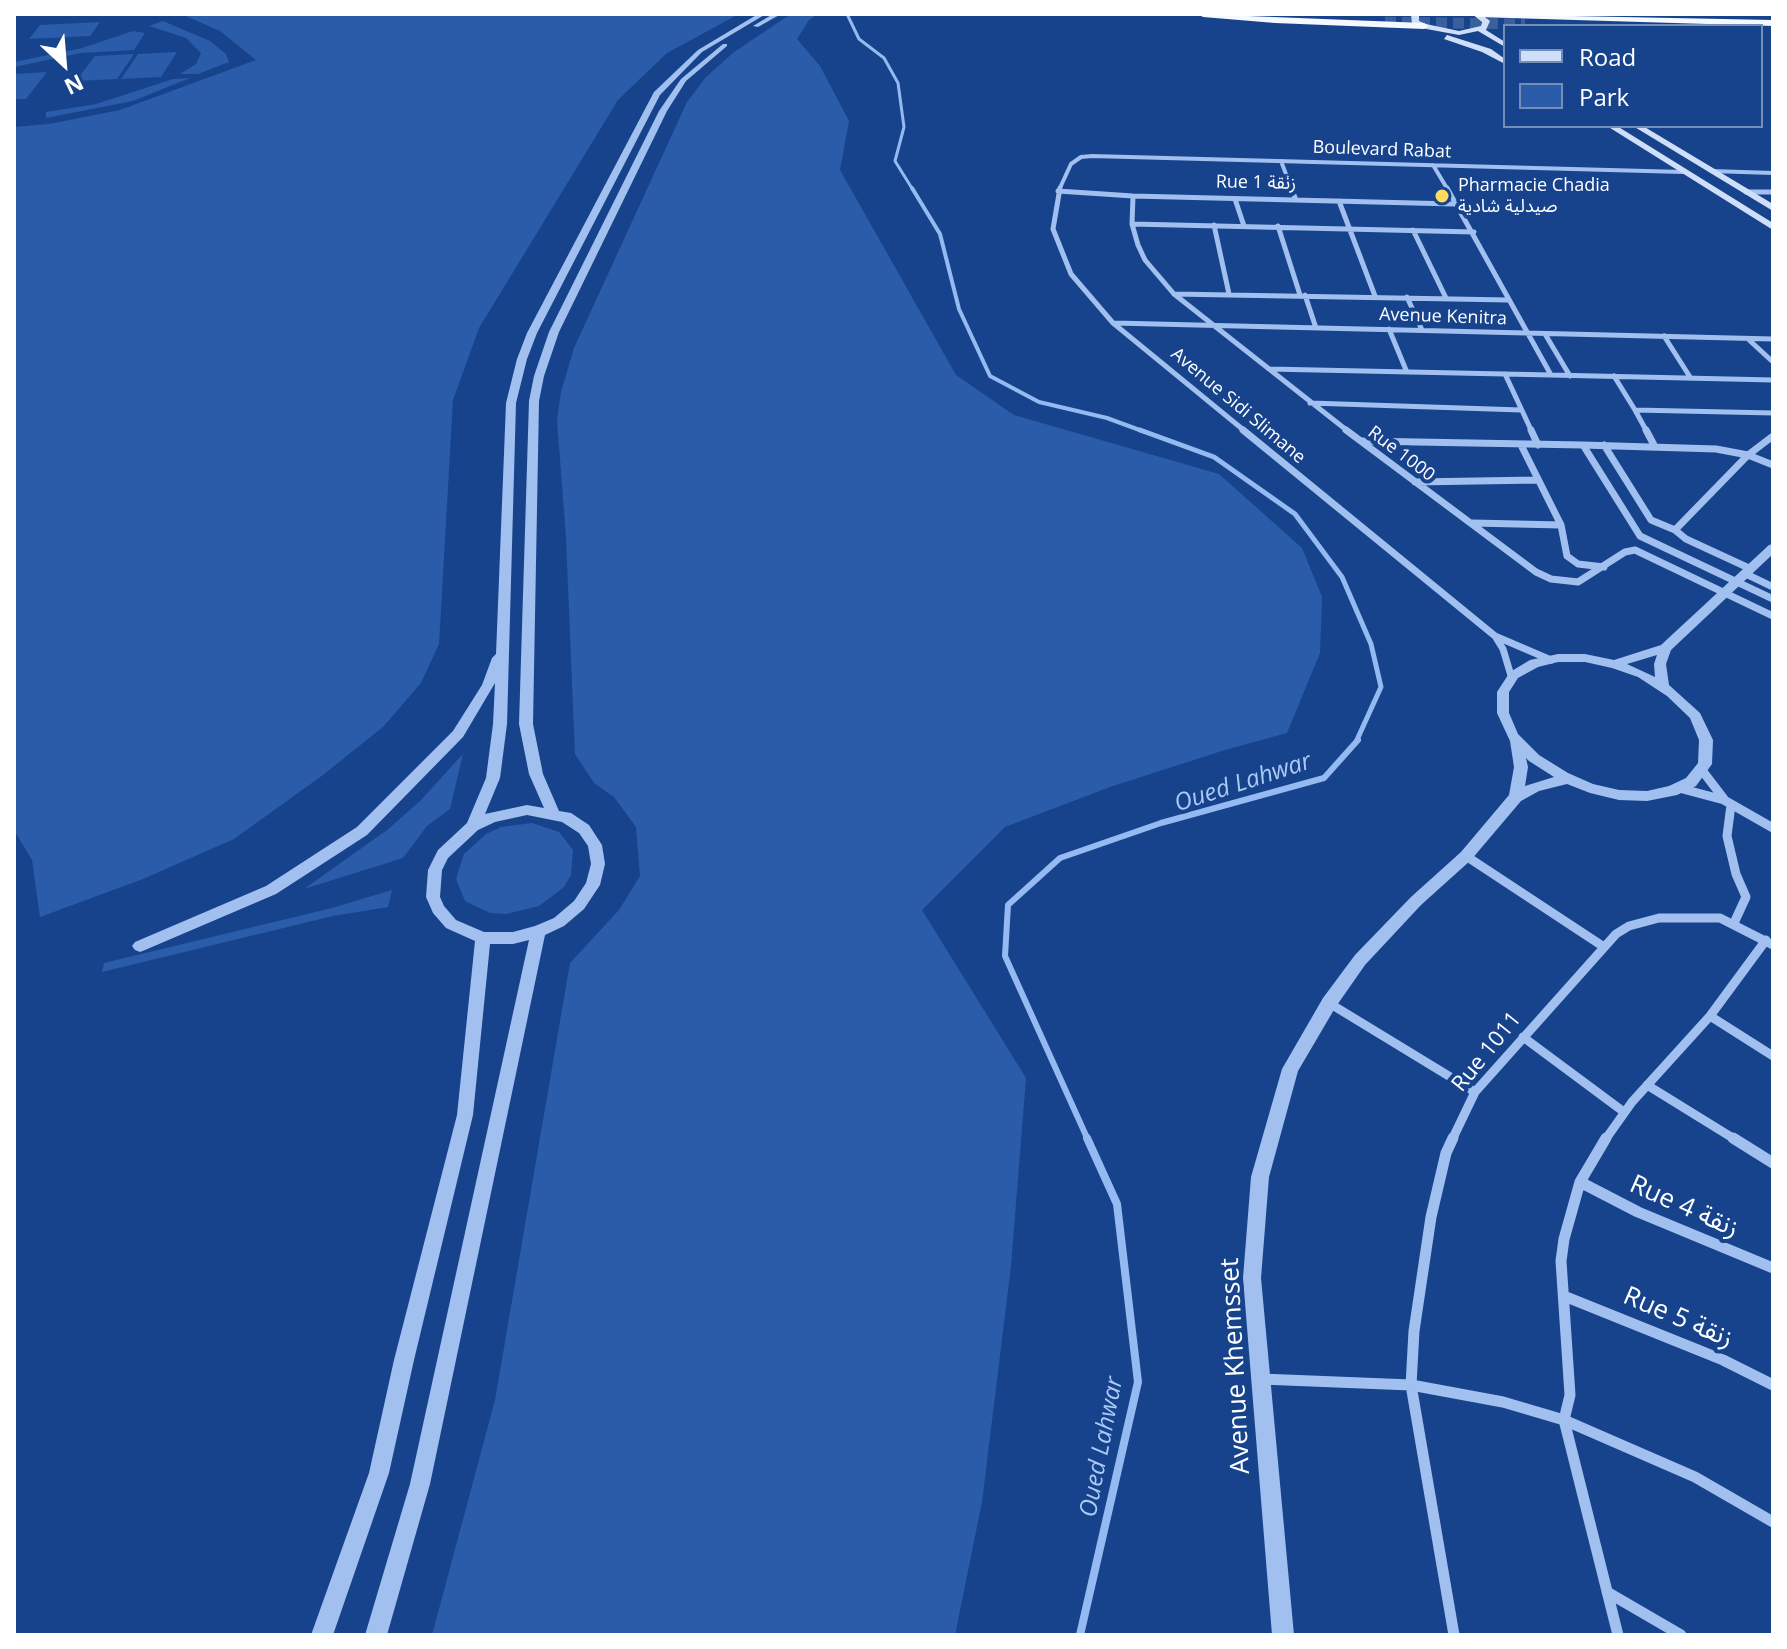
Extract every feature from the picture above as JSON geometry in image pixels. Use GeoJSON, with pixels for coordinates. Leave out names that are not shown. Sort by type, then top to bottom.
{"type":"FeatureCollection","features":[{"type":"Feature","properties":{"kind":"highway"},"geometry":{"type":"LineString","coordinates":[[1203,14],[1386,21]]}},
{"type":"Feature","properties":{"kind":"highway"},"geometry":{"type":"LineString","coordinates":[[1228,14],[1386,21]]}},
{"type":"Feature","properties":{"kind":"highway"},"geometry":{"type":"LineString","coordinates":[[1343,14],[1424,26]]}},
{"type":"Feature","properties":{"kind":"highway"},"geometry":{"type":"LineString","coordinates":[[1476,14],[1560,24]]}},
{"type":"Feature","properties":{"kind":"highway"},"geometry":{"type":"LineString","coordinates":[[1517,18],[1661,24]]}},
{"type":"Feature","properties":{"kind":"highway"},"geometry":{"type":"LineString","coordinates":[[1517,18],[1671,24]]}},
{"type":"Feature","properties":{"kind":"highway"},"geometry":{"type":"LineString","coordinates":[[1482,29],[1503,29]]}},
{"type":"Feature","properties":{"kind":"main road"},"geometry":{"type":"LineString","coordinates":[[1415,14],[1415,22],[1459,33],[1503,61]]}},
{"type":"Feature","properties":{"kind":"main road"},"geometry":{"type":"LineString","coordinates":[[1476,14],[1486,21],[1482,29]]}},
{"type":"Feature","properties":{"kind":"main road"},"geometry":{"type":"LineString","coordinates":[[1386,21],[1488,51]]}},
{"type":"Feature","properties":{"kind":"main road"},"geometry":{"type":"LineString","coordinates":[[1459,33],[1482,29],[1503,43]]}},
{"type":"Feature","properties":{"kind":"main road"},"geometry":{"type":"LineString","coordinates":[[1614,128],[1773,227]]}},
{"type":"Feature","properties":{"kind":"main road"},"geometry":{"type":"LineString","coordinates":[[1640,128],[1773,208]]}},
{"type":"Feature","properties":{"kind":"street"},"geometry":{"type":"LineString","coordinates":[[473,826],[496,762],[511,403],[532,333],[657,94],[668,79],[700,51],[763,14]]}},
{"type":"Feature","properties":{"kind":"street"},"geometry":{"type":"LineString","coordinates":[[554,814],[536,774],[526,724],[534,401],[539,376],[554,332],[672,94],[713,53],[778,14]]}},
{"type":"Feature","properties":{"kind":"street","name":"Boulevard Rabat"},"geometry":{"type":"LineString","coordinates":[[1081,157],[1683,172]]}},
{"type":"Feature","properties":{"kind":"street","name":"Avenue Sidi Slimane"},"geometry":{"type":"LineString","coordinates":[[1081,157],[1066,169],[1058,191],[1053,229],[1071,274],[1113,323],[1495,636],[1551,660]]}},
{"type":"Feature","properties":{"kind":"street"},"geometry":{"type":"LineString","coordinates":[[1281,161],[1296,200]]}},
{"type":"Feature","properties":{"kind":"street"},"geometry":{"type":"LineString","coordinates":[[1433,165],[1454,204],[1474,232],[1551,375]]}},
{"type":"Feature","properties":{"kind":"street"},"geometry":{"type":"LineString","coordinates":[[1710,171],[1773,173]]}},
{"type":"Feature","properties":{"kind":"street","name":"Rue 1 زنقة"},"geometry":{"type":"LineString","coordinates":[[1058,191],[1133,196],[1454,204]]}},
{"type":"Feature","properties":{"kind":"street"},"geometry":{"type":"LineString","coordinates":[[1746,192],[1773,192]]}},
{"type":"Feature","properties":{"kind":"street","name":"Rue 1000"},"geometry":{"type":"LineString","coordinates":[[1133,196],[1132,224],[1145,260],[1174,294],[1310,403],[1536,572],[1551,579],[1578,582],[1625,552],[1635,550],[1724,593]]}},
{"type":"Feature","properties":{"kind":"street"},"geometry":{"type":"LineString","coordinates":[[1235,199],[1244,226]]}},
{"type":"Feature","properties":{"kind":"street"},"geometry":{"type":"LineString","coordinates":[[1339,201],[1375,296]]}},
{"type":"Feature","properties":{"kind":"street"},"geometry":{"type":"LineString","coordinates":[[1132,224],[1474,232]]}},
{"type":"Feature","properties":{"kind":"street"},"geometry":{"type":"LineString","coordinates":[[1214,225],[1229,294]]}},
{"type":"Feature","properties":{"kind":"street"},"geometry":{"type":"LineString","coordinates":[[1278,226],[1316,328]]}},
{"type":"Feature","properties":{"kind":"street"},"geometry":{"type":"LineString","coordinates":[[1413,230],[1446,298]]}},
{"type":"Feature","properties":{"kind":"street"},"geometry":{"type":"LineString","coordinates":[[1174,294],[1508,300]]}},
{"type":"Feature","properties":{"kind":"street"},"geometry":{"type":"LineString","coordinates":[[1407,297],[1422,330]]}},
{"type":"Feature","properties":{"kind":"street","name":"Avenue Kenitra"},"geometry":{"type":"LineString","coordinates":[[1113,323],[1773,339]]}},
{"type":"Feature","properties":{"kind":"street"},"geometry":{"type":"LineString","coordinates":[[1389,329],[1406,370]]}},
{"type":"Feature","properties":{"kind":"street"},"geometry":{"type":"LineString","coordinates":[[1545,334],[1570,376]]}},
{"type":"Feature","properties":{"kind":"street"},"geometry":{"type":"LineString","coordinates":[[1664,336],[1690,377]]}},
{"type":"Feature","properties":{"kind":"street"},"geometry":{"type":"LineString","coordinates":[[1748,339],[1773,362]]}},
{"type":"Feature","properties":{"kind":"street"},"geometry":{"type":"LineString","coordinates":[[1269,369],[1773,380]]}},
{"type":"Feature","properties":{"kind":"street"},"geometry":{"type":"LineString","coordinates":[[1505,374],[1538,445]]}},
{"type":"Feature","properties":{"kind":"street"},"geometry":{"type":"LineString","coordinates":[[1614,376],[1654,445]]}},
{"type":"Feature","properties":{"kind":"street"},"geometry":{"type":"LineString","coordinates":[[1310,403],[1521,410]]}},
{"type":"Feature","properties":{"kind":"street"},"geometry":{"type":"LineString","coordinates":[[1635,410],[1773,413]]}},
{"type":"Feature","properties":{"kind":"street"},"geometry":{"type":"LineString","coordinates":[[1675,530],[1748,455],[1773,436]]}},
{"type":"Feature","properties":{"kind":"street"},"geometry":{"type":"LineString","coordinates":[[1361,441],[1654,445],[1716,449],[1748,455],[1773,465]]}},
{"type":"Feature","properties":{"kind":"street"},"geometry":{"type":"LineString","coordinates":[[1521,445],[1561,525],[1571,560],[1578,564],[1604,567]]}},
{"type":"Feature","properties":{"kind":"street"},"geometry":{"type":"LineString","coordinates":[[1583,445],[1633,529],[1773,587]]}},
{"type":"Feature","properties":{"kind":"street"},"geometry":{"type":"LineString","coordinates":[[1604,445],[1651,520],[1675,530],[1745,575],[1773,599]]}},
{"type":"Feature","properties":{"kind":"street"},"geometry":{"type":"LineString","coordinates":[[1415,482],[1538,480]]}},
{"type":"Feature","properties":{"kind":"street"},"geometry":{"type":"LineString","coordinates":[[1471,523],[1561,525]]}},
{"type":"Feature","properties":{"kind":"street"},"geometry":{"type":"LineString","coordinates":[[1614,664],[1665,648],[1773,548]]}},
{"type":"Feature","properties":{"kind":"street"},"geometry":{"type":"LineString","coordinates":[[1724,593],[1773,616]]}},
{"type":"Feature","properties":{"kind":"street","name":"Avenue Sidi Slimane"},"geometry":{"type":"LineString","coordinates":[[1495,636],[1503,649],[1512,679]]}},
{"type":"Feature","properties":{"kind":"street"},"geometry":{"type":"LineString","coordinates":[[140,946],[271,890],[362,831],[458,734],[488,685],[502,646]]}},
{"type":"Feature","properties":{"kind":"street"},"geometry":{"type":"LineString","coordinates":[[1663,687],[1660,664],[1665,648]]}},
{"type":"Feature","properties":{"kind":"street"},"geometry":{"type":"LineString","coordinates":[[1516,739],[1534,758],[1568,779],[1619,795],[1647,796],[1691,782],[1705,764],[1706,740],[1695,716],[1663,687],[1642,674],[1585,658],[1534,663],[1512,679],[1503,692],[1503,713],[1516,739],[1521,767],[1516,797]]}},
{"type":"Feature","properties":{"kind":"street"},"geometry":{"type":"LineString","coordinates":[[1701,769],[1728,802],[1727,836],[1736,874],[1746,897],[1734,923]]}},
{"type":"Feature","properties":{"kind":"street","name":"Avenue Khemsset"},"geometry":{"type":"LineString","coordinates":[[1283,1635],[1252,1278],[1260,1177],[1290,1069],[1329,1003],[1360,960],[1416,901],[1466,856],[1516,797],[1535,787],[1568,779]]}},
{"type":"Feature","properties":{"kind":"street"},"geometry":{"type":"LineString","coordinates":[[1678,788],[1728,802],[1773,828]]}},
{"type":"Feature","properties":{"kind":"street"},"geometry":{"type":"LineString","coordinates":[[527,810],[554,814],[566,817],[584,829],[595,845],[598,864],[593,885],[579,905],[559,922],[513,938],[483,938],[451,924],[438,909],[433,897],[435,870],[443,854],[473,826],[510,812],[527,810]]}},
{"type":"Feature","properties":{"kind":"street"},"geometry":{"type":"LineString","coordinates":[[1466,856],[1604,947]]}},
{"type":"Feature","properties":{"kind":"street","name":"Rue 1011"},"geometry":{"type":"LineString","coordinates":[[1454,1635],[1411,1385],[1414,1331],[1438,1183],[1446,1153],[1475,1092],[1616,934],[1643,920],[1702,918],[1734,923],[1769,943]]}},
{"type":"Feature","properties":{"kind":"street"},"geometry":{"type":"LineString","coordinates":[[376,1635],[420,1484],[538,931]]}},
{"type":"Feature","properties":{"kind":"street"},"geometry":{"type":"LineString","coordinates":[[322,1635],[379,1473],[465,1115],[483,938]]}},
{"type":"Feature","properties":{"kind":"street"},"geometry":{"type":"LineString","coordinates":[[1618,1635],[1564,1420],[1570,1395],[1561,1261],[1564,1239],[1580,1182],[1624,1112],[1710,1016],[1769,943]]}},
{"type":"Feature","properties":{"kind":"street"},"geometry":{"type":"LineString","coordinates":[[1329,1003],[1475,1092]]}},
{"type":"Feature","properties":{"kind":"street"},"geometry":{"type":"LineString","coordinates":[[1710,1016],[1773,1056]]}},
{"type":"Feature","properties":{"kind":"street"},"geometry":{"type":"LineString","coordinates":[[1523,1037],[1624,1112]]}},
{"type":"Feature","properties":{"kind":"street"},"geometry":{"type":"LineString","coordinates":[[1647,1085],[1773,1163]]}},
{"type":"Feature","properties":{"kind":"street","name":"Rue 4 زنقة"},"geometry":{"type":"LineString","coordinates":[[1580,1182],[1638,1212],[1773,1268]]}},
{"type":"Feature","properties":{"kind":"street","name":"Rue 5 زنقة"},"geometry":{"type":"LineString","coordinates":[[1564,1296],[1723,1360],[1773,1385]]}},
{"type":"Feature","properties":{"kind":"street"},"geometry":{"type":"LineString","coordinates":[[1260,1379],[1411,1385],[1503,1402],[1564,1420],[1695,1477],[1773,1522]]}},
{"type":"Feature","properties":{"kind":"street"},"geometry":{"type":"LineString","coordinates":[[1607,1592],[1681,1635]]}},
{"type":"Feature","properties":{"kind":"green space"},"geometry":{"type":"Polygon","coordinates":[[[181,14],[739,14],[667,53],[618,100],[479,328],[453,400],[439,644],[421,683],[383,727],[234,839],[143,879],[40,917],[32,860],[14,830],[14,127],[49,124],[120,110],[256,60],[220,31],[181,14]]]}},
{"type":"Feature","properties":{"kind":"green space"},"geometry":{"type":"Polygon","coordinates":[[[791,14],[818,14],[809,20],[797,39],[820,66],[849,121],[840,170],[956,375],[1014,415],[1219,474],[1302,548],[1322,597],[1320,653],[1287,733],[1110,787],[1005,827],[922,910],[1026,1078],[1011,1266],[982,1502],[955,1635],[432,1635],[495,1400],[570,963],[619,910],[640,876],[636,827],[614,797],[594,783],[575,754],[566,538],[557,420],[561,392],[574,348],[687,102],[706,77],[734,52],[791,14]]]}},
{"type":"Feature","properties":{"kind":"green space"},"geometry":{"type":"Polygon","coordinates":[[[163,21],[210,41],[226,54],[229,62],[198,74],[180,74],[196,64],[201,53],[186,38],[149,26],[163,21]]]}},
{"type":"Feature","properties":{"kind":"green space"},"geometry":{"type":"Polygon","coordinates":[[[100,22],[90,36],[29,39],[40,25],[100,22]]]}},
{"type":"Feature","properties":{"kind":"green space"},"geometry":{"type":"Polygon","coordinates":[[[133,31],[145,33],[134,50],[81,53],[14,67],[14,62],[82,48],[133,31]]]}},
{"type":"Feature","properties":{"kind":"green space"},"geometry":{"type":"Polygon","coordinates":[[[177,52],[161,77],[121,79],[138,54],[177,52]]]}},
{"type":"Feature","properties":{"kind":"green space"},"geometry":{"type":"Polygon","coordinates":[[[134,54],[117,79],[76,81],[95,56],[134,54]]]}},
{"type":"Feature","properties":{"kind":"green space"},"geometry":{"type":"Polygon","coordinates":[[[47,72],[26,99],[14,99],[14,74],[47,72]]]}},
{"type":"Feature","properties":{"kind":"green space"},"geometry":{"type":"Polygon","coordinates":[[[190,78],[133,101],[46,118],[46,112],[96,104],[173,79],[190,78]]]}},
{"type":"Feature","properties":{"kind":"green space"},"geometry":{"type":"Polygon","coordinates":[[[463,754],[450,809],[427,826],[403,858],[304,889],[387,830],[420,801],[463,754]]]}},
{"type":"Feature","properties":{"kind":"green space"},"geometry":{"type":"Polygon","coordinates":[[[532,823],[559,832],[573,850],[571,875],[564,887],[539,906],[506,914],[490,913],[465,901],[456,879],[464,854],[486,834],[501,827],[532,823]]]}},
{"type":"Feature","properties":{"kind":"green space"},"geometry":{"type":"Polygon","coordinates":[[[392,890],[388,907],[333,916],[102,972],[104,963],[332,908],[392,890]]]}},
{"type":"Feature","properties":{"kind":"waterway","name":"Oued Lahwar"},"geometry":{"type":"LineString","coordinates":[[847,14],[859,39],[884,58],[898,83],[904,127],[895,161],[913,190]]}},
{"type":"Feature","properties":{"kind":"waterway","name":"Oued Lahwar"},"geometry":{"type":"LineString","coordinates":[[912,188],[940,234],[959,309],[990,376],[1039,402],[1107,418],[1145,432]]}},
{"type":"Feature","properties":{"kind":"waterway","name":"Oued Lahwar"},"geometry":{"type":"LineString","coordinates":[[1140,430],[1214,457],[1295,514],[1342,577],[1371,644],[1381,687],[1356,742]]}},
{"type":"Feature","properties":{"kind":"waterway","name":"Oued Lahwar"},"geometry":{"type":"LineString","coordinates":[[1088,1140],[1005,956],[1008,905],[1060,858],[1161,823],[1324,778],[1358,740]]}},
{"type":"Feature","properties":{"kind":"waterway","name":"Oued Lahwar"},"geometry":{"type":"LineString","coordinates":[[1080,1635],[1138,1382],[1117,1204],[1087,1138]]}},
{"type":"Feature","properties":{"kind":"tunnel"},"geometry":{"type":"LineString","coordinates":[[1385,22],[1525,24]]}},
{"type":"Feature","properties":{"kind":"place","name":"Pharmacie Chadia صيدلية شادية"},"geometry":{"type":"Point","coordinates":[1442,196]}}]}
